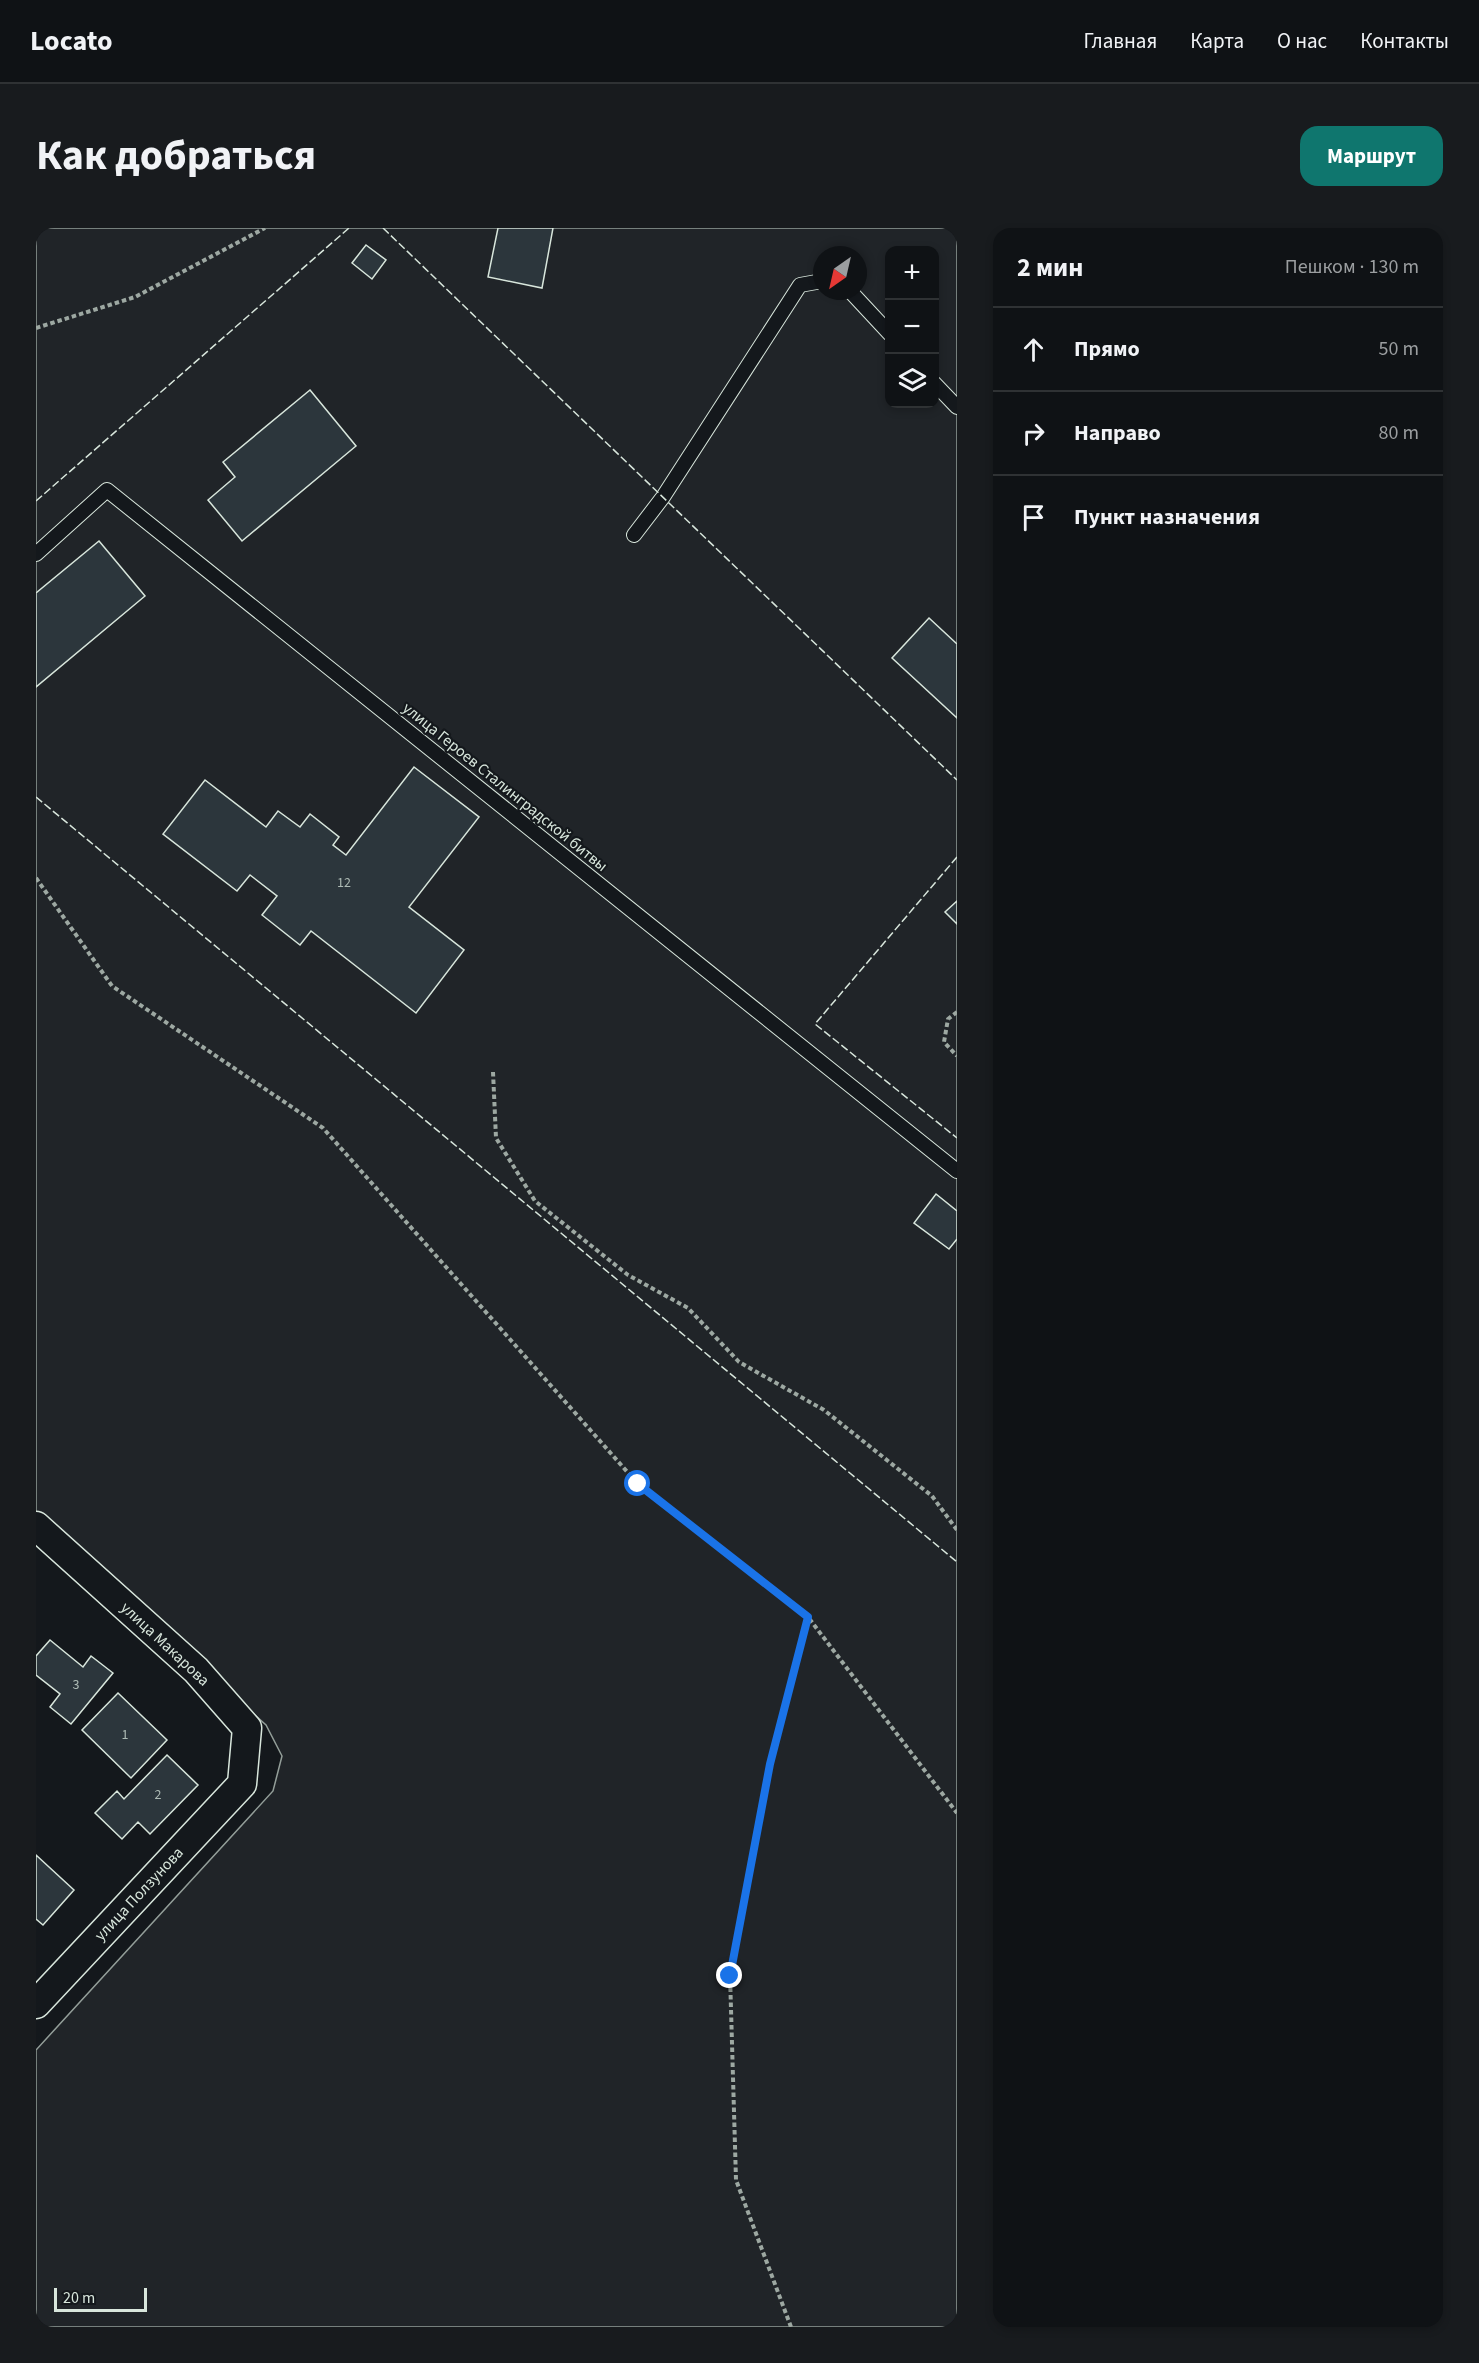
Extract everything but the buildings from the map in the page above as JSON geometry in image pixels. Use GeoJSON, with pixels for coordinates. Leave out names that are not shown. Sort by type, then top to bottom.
{"type":"FeatureCollection","features":[{"type":"Feature","properties":{"kind":"street","name":"улица Макарова"},"geometry":{"type":"LineString","coordinates":[[36,1526],[196,1670],[247,1728],[242,1784]]}},
{"type":"Feature","properties":{"kind":"street","name":"улица Ползунова"},"geometry":{"type":"LineString","coordinates":[[36,2004],[242,1784]]}},
{"type":"Feature","properties":{"kind":"lane"},"geometry":{"type":"LineString","coordinates":[[634,536],[663,497],[800,285],[813,283]]}},
{"type":"Feature","properties":{"kind":"lane"},"geometry":{"type":"LineString","coordinates":[[858,300],[885,329]]}},
{"type":"Feature","properties":{"kind":"lane"},"geometry":{"type":"LineString","coordinates":[[939,388],[957,407]]}},
{"type":"Feature","properties":{"kind":"lane","name":"улица Героев Сталинградской битвы"},"geometry":{"type":"LineString","coordinates":[[36,554],[107,490],[957,1171]]}},
{"type":"Feature","properties":{"kind":"path"},"geometry":{"type":"LineString","coordinates":[[36,328],[135,297],[265,228]]}},
{"type":"Feature","properties":{"kind":"path"},"geometry":{"type":"LineString","coordinates":[[36,878],[112,986],[323,1128],[638,1484],[808,1617],[957,1813]]}},
{"type":"Feature","properties":{"kind":"path"},"geometry":{"type":"LineString","coordinates":[[957,1012],[948,1019],[944,1042],[957,1056]]}},
{"type":"Feature","properties":{"kind":"path"},"geometry":{"type":"LineString","coordinates":[[493,1072],[496,1138],[535,1201],[628,1275],[688,1308],[740,1362],[824,1410],[933,1496],[957,1530]]}},
{"type":"Feature","properties":{"kind":"path"},"geometry":{"type":"LineString","coordinates":[[791,2327],[736,2180],[730,1976],[770,1764],[808,1617]]}},
{"type":"Feature","properties":{"kind":"shaded area"},"geometry":{"type":"Polygon","coordinates":[[[36,228],[957,228],[957,2327],[36,2327],[36,2050],[273,1791],[282,1756],[266,1725],[36,1517],[36,228]]]}},
{"type":"Feature","properties":{"kind":"fence"},"geometry":{"type":"LineString","coordinates":[[36,501],[349,228]]}},
{"type":"Feature","properties":{"kind":"fence"},"geometry":{"type":"LineString","coordinates":[[383,228],[957,780]]}},
{"type":"Feature","properties":{"kind":"fence"},"geometry":{"type":"LineString","coordinates":[[36,797],[957,1562]]}},
{"type":"Feature","properties":{"kind":"fence"},"geometry":{"type":"LineString","coordinates":[[957,857],[815,1024],[957,1138]]}},
{"type":"Feature","properties":{"kind":"route"},"geometry":{"type":"LineString","coordinates":[[638,1484],[808,1617],[770,1764],[730,1976]]}}]}
